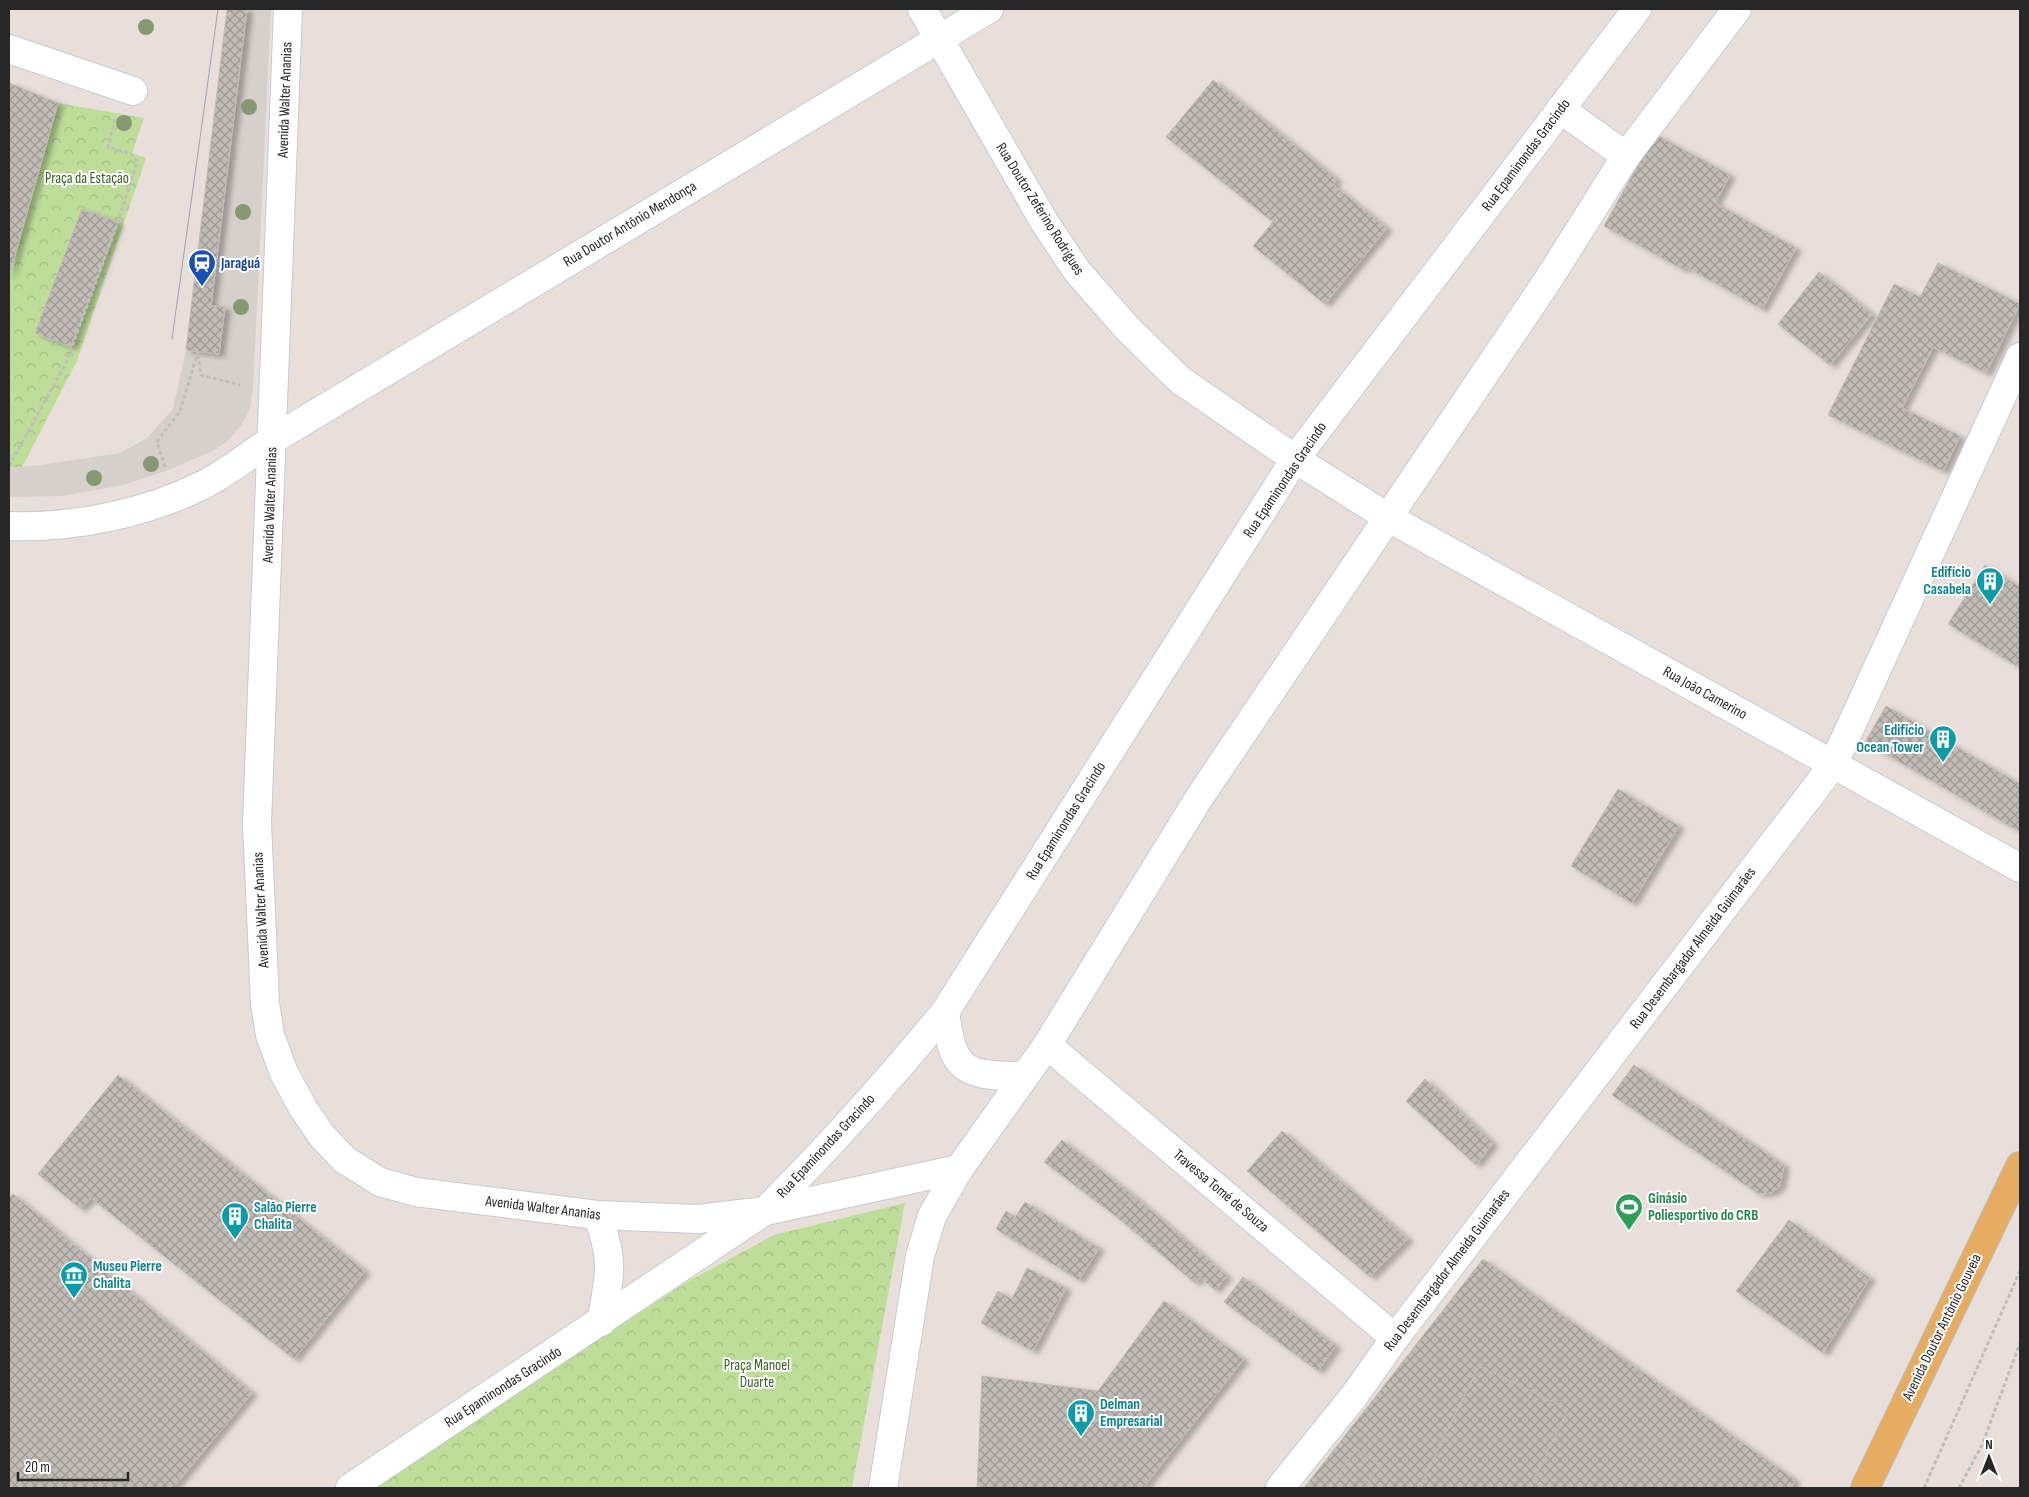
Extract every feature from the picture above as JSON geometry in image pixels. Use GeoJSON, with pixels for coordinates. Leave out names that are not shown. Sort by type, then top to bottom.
{"type":"FeatureCollection","features":[{"type":"Feature","properties":{"kind":"main road","name":"Avenida Doutor Antônio Gouveia"},"geometry":{"type":"LineString","coordinates":[[1865,1488],[2020,1166]]}},
{"type":"Feature","properties":{"kind":"street","name":"Avenida Walter Ananias"},"geometry":{"type":"LineString","coordinates":[[288,9],[257,823],[266,1003],[270,1035],[284,1073],[303,1108],[322,1136],[345,1160],[380,1182],[416,1192],[597,1215],[698,1219],[765,1211],[960,1169]]}},
{"type":"Feature","properties":{"kind":"street","name":"Rua Doutor Zeferino Rodrigues"},"geometry":{"type":"LineString","coordinates":[[922,9],[1045,222],[1077,271],[1126,328],[1180,380],[1295,459],[1389,518]]}},
{"type":"Feature","properties":{"kind":"street","name":"Rua Doutor Antônio Mendonça"},"geometry":{"type":"LineString","coordinates":[[9,526],[40,527],[100,519],[168,500],[206,483],[272,440],[989,9]]}},
{"type":"Feature","properties":{"kind":"street","name":"Rua Epaminondas Gracindo"},"geometry":{"type":"LineString","coordinates":[[350,1488],[765,1211],[819,1157],[945,1012],[1295,459],[1637,9]]}},
{"type":"Feature","properties":{"kind":"street"},"geometry":{"type":"LineString","coordinates":[[883,1488],[920,1256],[932,1216],[960,1169],[1023,1076],[1047,1045],[1199,798],[1548,280],[1626,156],[1737,9]]}},
{"type":"Feature","properties":{"kind":"street"},"geometry":{"type":"LineString","coordinates":[[9,49],[133,90]]}},
{"type":"Feature","properties":{"kind":"street"},"geometry":{"type":"LineString","coordinates":[[1560,109],[1626,156]]}},
{"type":"Feature","properties":{"kind":"street","name":"Rua Desembargador Almeida Guimarães"},"geometry":{"type":"LineString","coordinates":[[1280,1488],[1354,1396],[1394,1338],[1833,764],[2020,357]]}},
{"type":"Feature","properties":{"kind":"street","name":"Rua João Camerino"},"geometry":{"type":"LineString","coordinates":[[1389,518],[2020,868]]}},
{"type":"Feature","properties":{"kind":"street"},"geometry":{"type":"LineString","coordinates":[[945,1012],[949,1040],[956,1060],[971,1072],[993,1076],[1023,1076]]}},
{"type":"Feature","properties":{"kind":"street","name":"Travessa Tomé de Souza"},"geometry":{"type":"LineString","coordinates":[[1047,1045],[1394,1338]]}},
{"type":"Feature","properties":{"kind":"street"},"geometry":{"type":"LineString","coordinates":[[597,1215],[608,1243],[611,1270],[601,1322]]}},
{"type":"Feature","properties":{"kind":"path"},"geometry":{"type":"LineString","coordinates":[[9,466],[65,365],[118,222],[137,161],[132,154],[108,147],[116,113]]}},
{"type":"Feature","properties":{"kind":"path"},"geometry":{"type":"LineString","coordinates":[[166,471],[157,442],[180,412],[198,352],[201,375],[245,386]]}},
{"type":"Feature","properties":{"kind":"path"},"geometry":{"type":"LineString","coordinates":[[1924,1488],[2020,1270]]}},
{"type":"Feature","properties":{"kind":"path"},"geometry":{"type":"LineString","coordinates":[[1959,1488],[1982,1445],[2020,1343]]}},
{"type":"Feature","properties":{"kind":"green space","name":"Praça da Estação"},"geometry":{"type":"Polygon","coordinates":[[[58,103],[144,118],[132,153],[146,158],[77,361],[22,467],[9,468],[9,276],[58,103]]]}},
{"type":"Feature","properties":{"kind":"green space","name":"Praça Manoel Duarte"},"geometry":{"type":"Polygon","coordinates":[[[905,1203],[852,1488],[370,1488],[687,1282],[774,1235],[905,1203]]]}},
{"type":"Feature","properties":{"kind":"shaded area"},"geometry":{"type":"Polygon","coordinates":[[[247,9],[271,9],[253,388],[250,408],[241,426],[226,442],[213,451],[166,471],[123,485],[63,496],[9,497],[9,468],[120,453],[147,438],[173,409],[186,350],[219,354],[211,306],[247,9]]]}},
{"type":"Feature","properties":{"kind":"building"},"geometry":{"type":"Polygon","coordinates":[[[227,9],[247,9],[211,306],[225,307],[219,354],[186,350],[227,9]]]}},
{"type":"Feature","properties":{"kind":"building"},"geometry":{"type":"Polygon","coordinates":[[[1213,80],[1337,179],[1333,185],[1387,228],[1325,304],[1253,246],[1273,222],[1166,137],[1213,80]]]}},
{"type":"Feature","properties":{"kind":"building"},"geometry":{"type":"Polygon","coordinates":[[[9,83],[58,103],[9,276],[9,83]]]}},
{"type":"Feature","properties":{"kind":"building"},"geometry":{"type":"Polygon","coordinates":[[[1655,134],[1730,175],[1715,203],[1796,248],[1762,309],[1686,267],[1684,270],[1604,226],[1655,134]]]}},
{"type":"Feature","properties":{"kind":"building"},"geometry":{"type":"Polygon","coordinates":[[[82,209],[118,222],[71,347],[35,333],[82,209]]]}},
{"type":"Feature","properties":{"kind":"building"},"geometry":{"type":"Polygon","coordinates":[[[1938,263],[2020,304],[1986,373],[1933,347],[1902,408],[1960,436],[1943,471],[1828,415],[1894,284],[1920,297],[1938,263]]]}},
{"type":"Feature","properties":{"kind":"building"},"geometry":{"type":"Polygon","coordinates":[[[1819,272],[1872,314],[1830,365],[1778,324],[1819,272]]]}},
{"type":"Feature","properties":{"kind":"building","name":"Edifício Casabela"},"geometry":{"type":"Polygon","coordinates":[[[1985,565],[2020,587],[2020,668],[1948,624],[1985,565]]]}},
{"type":"Feature","properties":{"kind":"building","name":"Edifício Ocean Tower"},"geometry":{"type":"Polygon","coordinates":[[[1886,706],[2020,784],[2020,832],[1865,742],[1886,706]]]}},
{"type":"Feature","properties":{"kind":"building"},"geometry":{"type":"Polygon","coordinates":[[[1618,789],[1679,826],[1632,903],[1571,866],[1618,789]]]}},
{"type":"Feature","properties":{"kind":"building"},"geometry":{"type":"Polygon","coordinates":[[[1634,1065],[1784,1165],[1780,1186],[1771,1193],[1759,1194],[1612,1095],[1634,1065]]]}},
{"type":"Feature","properties":{"kind":"building","name":"Salão Pierre Chalita"},"geometry":{"type":"Polygon","coordinates":[[[118,1075],[365,1271],[294,1359],[91,1198],[81,1209],[38,1174],[118,1075]]]}},
{"type":"Feature","properties":{"kind":"building"},"geometry":{"type":"Polygon","coordinates":[[[1425,1079],[1493,1143],[1476,1165],[1406,1101],[1425,1079]]]}},
{"type":"Feature","properties":{"kind":"building"},"geometry":{"type":"Polygon","coordinates":[[[1282,1131],[1408,1239],[1370,1277],[1247,1171],[1282,1131]]]}},
{"type":"Feature","properties":{"kind":"building"},"geometry":{"type":"Polygon","coordinates":[[[1062,1140],[1134,1196],[1117,1217],[1044,1162],[1062,1140]]]}},
{"type":"Feature","properties":{"kind":"building","name":"Museu Pierre Chalita"},"geometry":{"type":"Polygon","coordinates":[[[13,1194],[252,1393],[173,1488],[9,1488],[9,1198],[13,1194]]]}},
{"type":"Feature","properties":{"kind":"building"},"geometry":{"type":"Polygon","coordinates":[[[1134,1196],[1227,1276],[1215,1290],[1200,1277],[1195,1283],[1117,1217],[1134,1196]]]}},
{"type":"Feature","properties":{"kind":"building"},"geometry":{"type":"Polygon","coordinates":[[[1025,1202],[1099,1248],[1079,1280],[996,1229],[1006,1211],[1015,1217],[1025,1202]]]}},
{"type":"Feature","properties":{"kind":"building"},"geometry":{"type":"Polygon","coordinates":[[[1789,1220],[1870,1278],[1823,1353],[1736,1291],[1789,1220]]]}},
{"type":"Feature","properties":{"kind":"building"},"geometry":{"type":"Polygon","coordinates":[[[1483,1259],[1795,1480],[1791,1488],[1304,1488],[1483,1259]]]}},
{"type":"Feature","properties":{"kind":"building"},"geometry":{"type":"Polygon","coordinates":[[[1027,1268],[1066,1288],[1033,1351],[981,1323],[998,1291],[1012,1299],[1027,1268]]]}},
{"type":"Feature","properties":{"kind":"building"},"geometry":{"type":"Polygon","coordinates":[[[1243,1277],[1336,1346],[1318,1371],[1224,1302],[1243,1277]]]}},
{"type":"Feature","properties":{"kind":"building","name":"Delman Empresarial"},"geometry":{"type":"Polygon","coordinates":[[[1164,1301],[1244,1359],[1143,1488],[977,1488],[982,1376],[1098,1391],[1164,1301]]]}},
{"type":"Feature","properties":{"kind":"building"},"geometry":{"type":"Polygon","coordinates":[[[1479,1366],[1568,1409],[1533,1481],[1548,1488],[1419,1488],[1479,1366]]]}},
{"type":"Feature","properties":{"kind":"building"},"geometry":{"type":"Polygon","coordinates":[[[1357,1449],[1380,1466],[1364,1488],[1328,1488],[1357,1449]]]}},
{"type":"Feature","properties":{"kind":"tram line"},"geometry":{"type":"LineString","coordinates":[[172,339],[218,9]]}},
{"type":"Feature","properties":{"kind":"place","name":"Jaraguá"},"geometry":{"type":"Point","coordinates":[202,287]}},
{"type":"Feature","properties":{"kind":"place","name":"Edifício Casabela"},"geometry":{"type":"Point","coordinates":[1990,605]}},
{"type":"Feature","properties":{"kind":"place","name":"Edifício Ocean Tower"},"geometry":{"type":"Point","coordinates":[1943,763]}},
{"type":"Feature","properties":{"kind":"place","name":"Ginásio Poliesportivo do CRB"},"geometry":{"type":"Point","coordinates":[1629,1231]}},
{"type":"Feature","properties":{"kind":"place","name":"Salão Pierre Chalita"},"geometry":{"type":"Point","coordinates":[235,1240]}},
{"type":"Feature","properties":{"kind":"place","name":"Museu Pierre Chalita"},"geometry":{"type":"Point","coordinates":[74,1299]}},
{"type":"Feature","properties":{"kind":"place","name":"Delman Empresarial"},"geometry":{"type":"Point","coordinates":[1081,1437]}}]}
